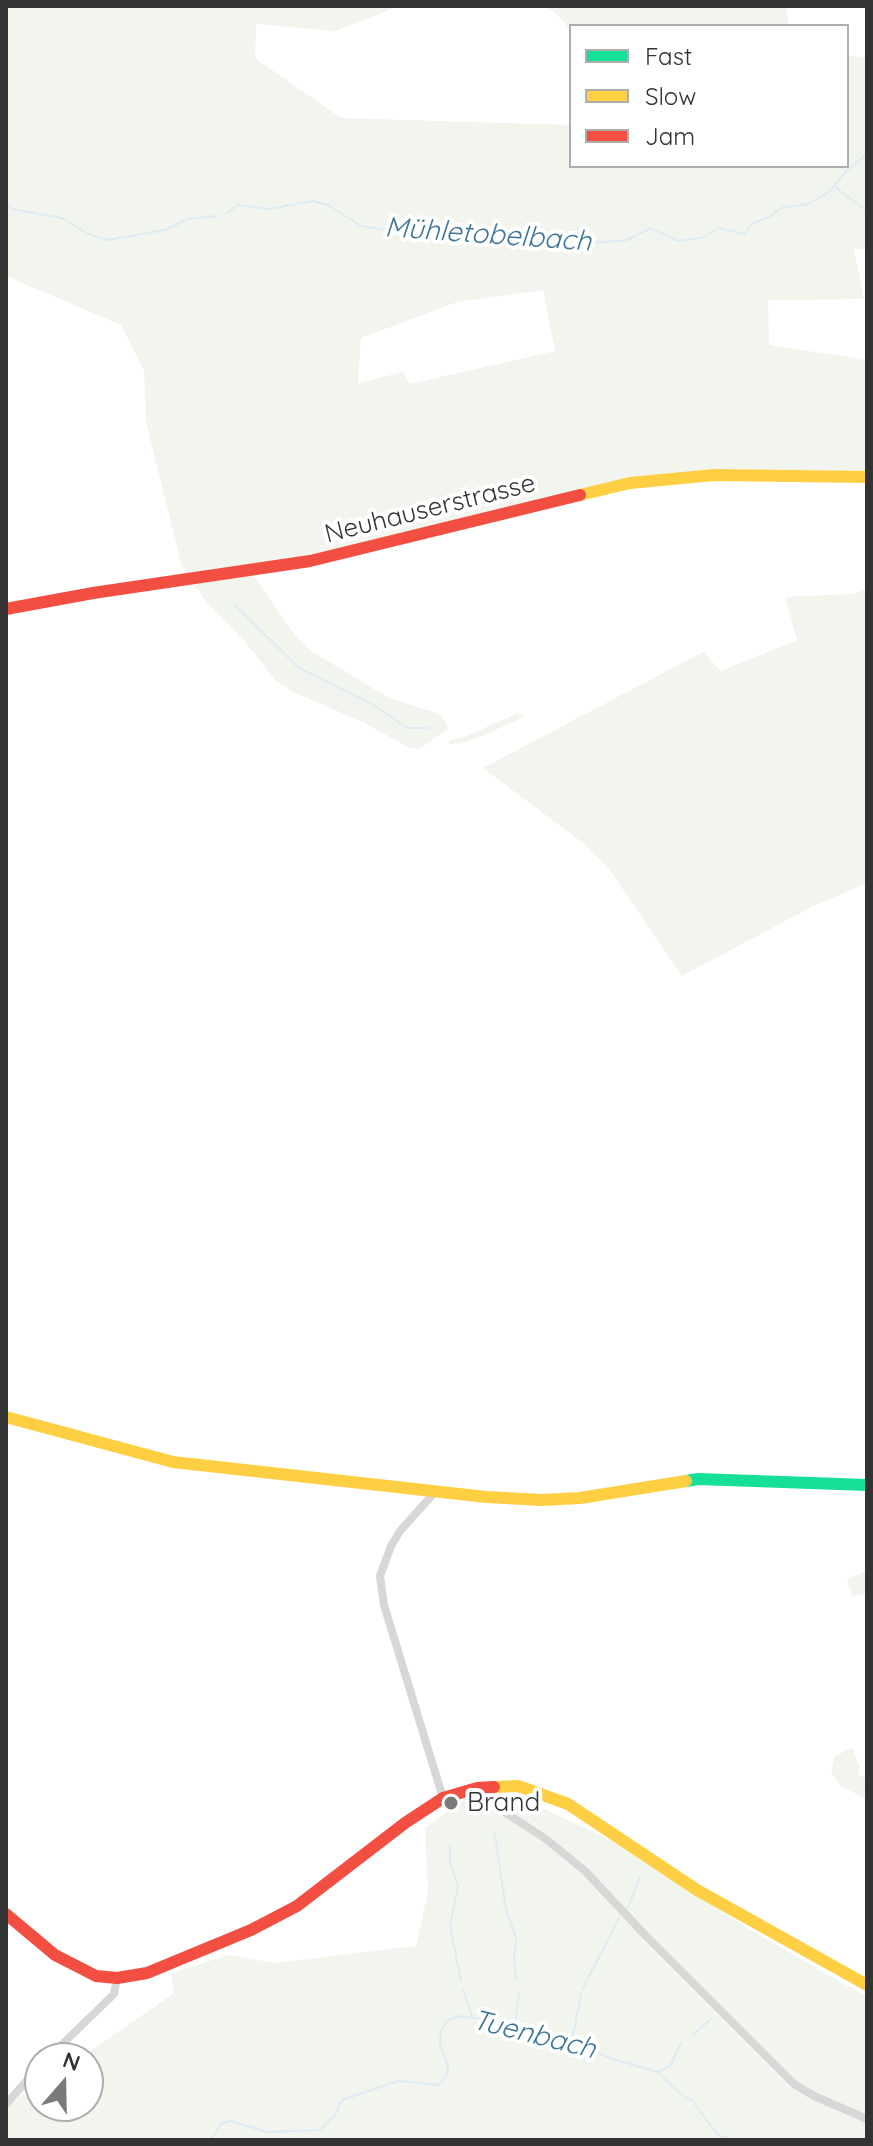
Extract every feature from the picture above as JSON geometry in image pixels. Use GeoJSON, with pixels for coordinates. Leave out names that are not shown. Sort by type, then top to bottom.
{"type":"FeatureCollection","features":[{"type":"Feature","properties":{"kind":"street","name":"Neuhauserstrasse"},"geometry":{"type":"LineString","coordinates":[[6,609],[310,561],[630,483],[714,475],[867,477]]}},
{"type":"Feature","properties":{"kind":"street"},"geometry":{"type":"LineString","coordinates":[[6,1417],[142,1455],[185,1463],[435,1492],[542,1500],[580,1498],[698,1479],[867,1485]]}},
{"type":"Feature","properties":{"kind":"street"},"geometry":{"type":"LineString","coordinates":[[435,1492],[400,1531],[380,1576],[384,1605],[443,1798]]}},
{"type":"Feature","properties":{"kind":"street"},"geometry":{"type":"LineString","coordinates":[[6,1914],[55,1955],[96,1976],[117,1978],[147,1973],[277,1917],[313,1895],[405,1823],[443,1798],[477,1788],[518,1786],[557,1798],[697,1890],[867,1985]]}},
{"type":"Feature","properties":{"kind":"street"},"geometry":{"type":"LineString","coordinates":[[477,1788],[484,1799],[546,1839],[585,1871],[794,2084],[867,2119]]}},
{"type":"Feature","properties":{"kind":"street"},"geometry":{"type":"LineString","coordinates":[[64,2042],[114,1994],[117,1978]]}},
{"type":"Feature","properties":{"kind":"street"},"geometry":{"type":"LineString","coordinates":[[6,2104],[24,2084]]}},
{"type":"Feature","properties":{"kind":"shaded area"},"geometry":{"type":"Polygon","coordinates":[[[6,6],[399,6],[335,31],[256,24],[255,58],[341,118],[569,125],[569,168],[849,168],[849,56],[867,57],[867,249],[854,249],[864,299],[768,300],[769,345],[867,360],[867,477],[630,483],[251,572],[297,638],[313,652],[387,697],[439,714],[445,720],[448,729],[419,749],[408,747],[363,722],[293,692],[275,680],[247,644],[207,603],[182,567],[146,422],[144,370],[121,325],[6,276],[6,6]],[[543,290],[457,302],[361,338],[358,383],[403,372],[410,384],[555,351],[543,290]]]}},
{"type":"Feature","properties":{"kind":"shaded area"},"geometry":{"type":"Polygon","coordinates":[[[546,6],[787,6],[788,24],[569,24],[569,28],[546,6]]]}},
{"type":"Feature","properties":{"kind":"shaded area"},"geometry":{"type":"Polygon","coordinates":[[[867,589],[867,883],[813,906],[682,976],[607,866],[583,843],[483,768],[703,652],[721,671],[797,640],[785,597],[854,594],[867,589]]]}},
{"type":"Feature","properties":{"kind":"shaded area"},"geometry":{"type":"Polygon","coordinates":[[[518,713],[523,715],[521,718],[487,734],[449,744],[450,740],[462,738],[518,713]]]}},
{"type":"Feature","properties":{"kind":"shaded area"},"geometry":{"type":"Polygon","coordinates":[[[867,1571],[867,1594],[852,1596],[847,1581],[867,1571]]]}},
{"type":"Feature","properties":{"kind":"shaded area"},"geometry":{"type":"Polygon","coordinates":[[[852,1748],[860,1767],[858,1774],[867,1779],[867,1799],[842,1787],[831,1772],[835,1756],[852,1748]]]}},
{"type":"Feature","properties":{"kind":"shaded area"},"geometry":{"type":"Polygon","coordinates":[[[469,1796],[505,1798],[538,1806],[610,1840],[754,1932],[867,1997],[867,2140],[6,2140],[6,2103],[23,2094],[24,2122],[104,2122],[103,2042],[173,1994],[172,1973],[228,1955],[275,1963],[416,1946],[428,1891],[425,1828],[469,1796]]]}},
{"type":"Feature","properties":{"kind":"waterway","name":"Mühletobelbach"},"geometry":{"type":"LineString","coordinates":[[227,213],[238,205],[270,209],[312,201],[328,205],[361,226],[409,233],[444,233],[461,227],[519,238],[544,240],[556,237],[564,241],[578,238],[591,243],[627,240],[651,228],[678,241],[701,238],[719,228],[744,234],[753,223],[770,217],[781,208],[808,204],[829,192],[846,171],[867,154]]}},
{"type":"Feature","properties":{"kind":"waterway"},"geometry":{"type":"LineString","coordinates":[[836,188],[867,211]]}},
{"type":"Feature","properties":{"kind":"waterway","name":"Mühletobelbach"},"geometry":{"type":"LineString","coordinates":[[6,205],[12,209],[62,218],[88,234],[107,240],[165,230],[188,219],[216,216]]}},
{"type":"Feature","properties":{"kind":"waterway"},"geometry":{"type":"LineString","coordinates":[[235,605],[299,668],[372,704],[407,728],[428,728]]}},
{"type":"Feature","properties":{"kind":"waterway"},"geometry":{"type":"LineString","coordinates":[[495,1835],[506,1909],[516,1938],[516,1980]]}},
{"type":"Feature","properties":{"kind":"waterway"},"geometry":{"type":"LineString","coordinates":[[450,1845],[450,1862],[458,1886],[450,1926],[461,1981]]}},
{"type":"Feature","properties":{"kind":"waterway"},"geometry":{"type":"LineString","coordinates":[[628,1908],[640,1877]]}},
{"type":"Feature","properties":{"kind":"waterway"},"geometry":{"type":"LineString","coordinates":[[583,1988],[619,1918]]}},
{"type":"Feature","properties":{"kind":"waterway"},"geometry":{"type":"LineString","coordinates":[[463,1990],[473,2018]]}},
{"type":"Feature","properties":{"kind":"waterway"},"geometry":{"type":"LineString","coordinates":[[515,2023],[519,1993]]}},
{"type":"Feature","properties":{"kind":"waterway"},"geometry":{"type":"LineString","coordinates":[[572,2040],[581,1994]]}},
{"type":"Feature","properties":{"kind":"waterway","name":"Tuenbach"},"geometry":{"type":"LineString","coordinates":[[208,2140],[221,2123],[231,2121],[267,2132],[320,2130],[335,2115],[342,2100],[398,2081],[439,2085],[447,2075],[448,2066],[440,2045],[441,2030],[448,2020],[461,2016],[515,2024],[564,2038],[610,2058],[657,2072],[684,2097],[692,2100],[717,2134],[729,2140]]}},
{"type":"Feature","properties":{"kind":"waterway"},"geometry":{"type":"LineString","coordinates":[[693,2035],[711,2019]]}},
{"type":"Feature","properties":{"kind":"waterway"},"geometry":{"type":"LineString","coordinates":[[658,2072],[670,2066],[681,2043]]}},
{"type":"Feature","properties":{"kind":"traffic: fast"},"geometry":{"type":"LineString","coordinates":[[686,1481],[867,1485]]}},
{"type":"Feature","properties":{"kind":"traffic: slow"},"geometry":{"type":"LineString","coordinates":[[580,495],[630,483],[714,475],[867,477]]}},
{"type":"Feature","properties":{"kind":"traffic: slow"},"geometry":{"type":"LineString","coordinates":[[6,1417],[173,1462],[486,1497],[542,1500],[580,1498],[686,1481]]}},
{"type":"Feature","properties":{"kind":"traffic: slow"},"geometry":{"type":"LineString","coordinates":[[494,1787],[518,1786],[568,1804],[697,1890],[867,1985]]}},
{"type":"Feature","properties":{"kind":"traffic: jam"},"geometry":{"type":"LineString","coordinates":[[6,609],[310,561],[580,495]]}},
{"type":"Feature","properties":{"kind":"traffic: jam"},"geometry":{"type":"LineString","coordinates":[[6,1914],[55,1955],[96,1976],[117,1978],[147,1973],[251,1930],[297,1906],[405,1823],[443,1798],[477,1788],[494,1787]]}},
{"type":"Feature","properties":{"kind":"place","name":"Brand"},"geometry":{"type":"Point","coordinates":[451,1803]}}]}
